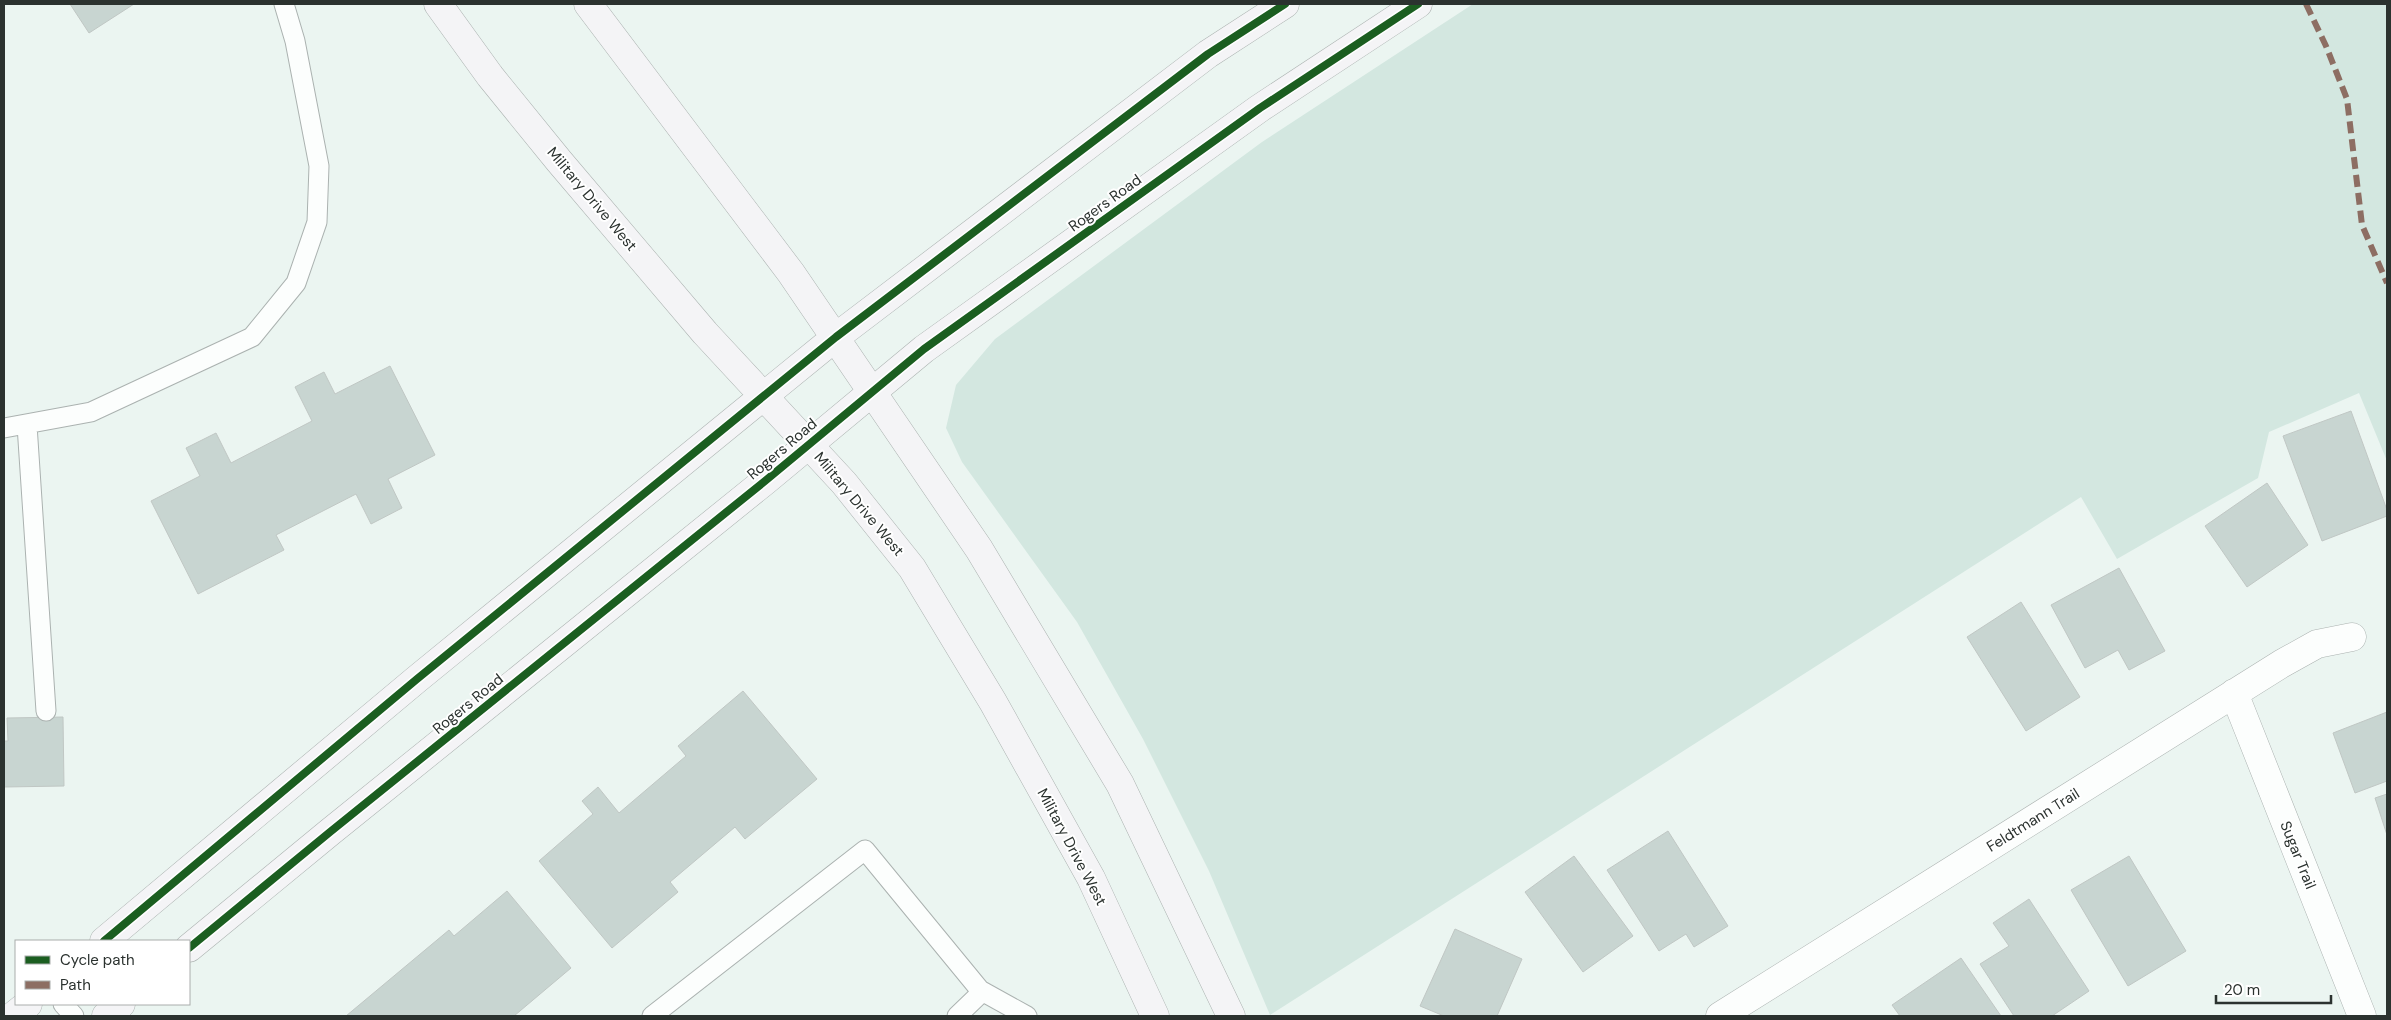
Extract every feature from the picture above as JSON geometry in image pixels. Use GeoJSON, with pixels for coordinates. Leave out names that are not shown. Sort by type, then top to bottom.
{"type":"FeatureCollection","features":[{"type":"Feature","properties":{"kind":"main road","name":"Military Drive West"},"geometry":{"type":"LineString","coordinates":[[438,4],[490,76],[705,333],[809,444],[885,532],[931,597],[1091,878],[1155,1016]]}},
{"type":"Feature","properties":{"kind":"main road"},"geometry":{"type":"LineString","coordinates":[[588,4],[756,225],[836,337],[979,549],[1120,784],[1231,1016]]}},
{"type":"Feature","properties":{"kind":"main road"},"geometry":{"type":"LineString","coordinates":[[105,940],[417,679],[765,397],[836,337],[1208,54],[1285,4]]}},
{"type":"Feature","properties":{"kind":"main road","name":"Rogers Road"},"geometry":{"type":"LineString","coordinates":[[190,947],[924,349],[1260,108],[1418,4]]}},
{"type":"Feature","properties":{"kind":"main road"},"geometry":{"type":"LineString","coordinates":[[13,1016],[27,1005]]}},
{"type":"Feature","properties":{"kind":"main road"},"geometry":{"type":"LineString","coordinates":[[106,1016],[120,1005]]}},
{"type":"Feature","properties":{"kind":"street","name":"Feldtmann Trail"},"geometry":{"type":"LineString","coordinates":[[1720,1016],[2234,693],[2317,644],[2352,637]]}},
{"type":"Feature","properties":{"kind":"street","name":"Sugar Trail"},"geometry":{"type":"LineString","coordinates":[[2234,693],[2362,1016]]}},
{"type":"Feature","properties":{"kind":"lane"},"geometry":{"type":"LineString","coordinates":[[4,428],[91,412],[252,337],[296,283],[317,222],[319,166],[295,41],[284,4]]}},
{"type":"Feature","properties":{"kind":"lane"},"geometry":{"type":"LineString","coordinates":[[26,425],[46,711]]}},
{"type":"Feature","properties":{"kind":"lane"},"geometry":{"type":"LineString","coordinates":[[652,1016],[865,850],[982,992],[1027,1016]]}},
{"type":"Feature","properties":{"kind":"lane"},"geometry":{"type":"LineString","coordinates":[[957,1016],[982,992]]}},
{"type":"Feature","properties":{"kind":"lane"},"geometry":{"type":"LineString","coordinates":[[64,1005],[74,1016]]}},
{"type":"Feature","properties":{"kind":"shaded area"},"geometry":{"type":"Polygon","coordinates":[[[1473,4],[2387,4],[2387,461],[2359,393],[2269,432],[2258,478],[2117,559],[2081,497],[1270,1015],[1209,871],[1143,739],[1077,622],[962,462],[946,428],[956,385],[995,339],[1262,142],[1473,4]]]}},
{"type":"Feature","properties":{"kind":"building"},"geometry":{"type":"Polygon","coordinates":[[[70,4],[134,4],[89,33],[70,4]]]}},
{"type":"Feature","properties":{"kind":"building"},"geometry":{"type":"Polygon","coordinates":[[[390,366],[435,455],[388,479],[402,508],[371,524],[356,494],[276,535],[284,550],[198,594],[151,501],[200,476],[186,448],[216,433],[231,463],[312,421],[295,387],[324,372],[335,394],[390,366]]]}},
{"type":"Feature","properties":{"kind":"building"},"geometry":{"type":"Polygon","coordinates":[[[2351,411],[2387,510],[2387,516],[2322,541],[2283,436],[2351,411]]]}},
{"type":"Feature","properties":{"kind":"building"},"geometry":{"type":"Polygon","coordinates":[[[2267,483],[2308,545],[2247,587],[2205,526],[2267,483]]]}},
{"type":"Feature","properties":{"kind":"building"},"geometry":{"type":"Polygon","coordinates":[[[2119,568],[2165,651],[2129,670],[2118,650],[2085,668],[2051,605],[2119,568]]]}},
{"type":"Feature","properties":{"kind":"building"},"geometry":{"type":"Polygon","coordinates":[[[2021,602],[2080,697],[2026,731],[1967,637],[2021,602]]]}},
{"type":"Feature","properties":{"kind":"building"},"geometry":{"type":"Polygon","coordinates":[[[743,691],[817,779],[745,839],[735,827],[670,882],[678,892],[612,948],[539,861],[593,814],[582,801],[598,787],[619,813],[686,756],[678,746],[743,691]]]}},
{"type":"Feature","properties":{"kind":"building"},"geometry":{"type":"Polygon","coordinates":[[[2387,712],[2387,781],[2355,793],[2333,733],[2387,712]]]}},
{"type":"Feature","properties":{"kind":"building"},"geometry":{"type":"Polygon","coordinates":[[[63,717],[64,786],[4,787],[4,741],[8,741],[7,718],[63,717]]]}},
{"type":"Feature","properties":{"kind":"building"},"geometry":{"type":"Polygon","coordinates":[[[2387,794],[2387,835],[2375,798],[2387,794]]]}},
{"type":"Feature","properties":{"kind":"building"},"geometry":{"type":"Polygon","coordinates":[[[1668,831],[1728,926],[1694,947],[1686,934],[1659,951],[1607,870],[1668,831]]]}},
{"type":"Feature","properties":{"kind":"building"},"geometry":{"type":"Polygon","coordinates":[[[1574,856],[1633,936],[1583,972],[1525,892],[1574,856]]]}},
{"type":"Feature","properties":{"kind":"building"},"geometry":{"type":"Polygon","coordinates":[[[2129,856],[2186,951],[2128,986],[2071,890],[2129,856]]]}},
{"type":"Feature","properties":{"kind":"building"},"geometry":{"type":"Polygon","coordinates":[[[507,891],[571,968],[514,1016],[346,1016],[449,930],[454,936],[507,891]]]}},
{"type":"Feature","properties":{"kind":"building"},"geometry":{"type":"Polygon","coordinates":[[[2029,899],[2089,991],[2052,1016],[2014,1016],[1980,964],[2009,946],[1993,923],[2029,899]]]}},
{"type":"Feature","properties":{"kind":"building"},"geometry":{"type":"Polygon","coordinates":[[[1455,929],[1522,959],[1497,1016],[1444,1016],[1420,1006],[1455,929]]]}},
{"type":"Feature","properties":{"kind":"building"},"geometry":{"type":"Polygon","coordinates":[[[1961,958],[2001,1016],[1900,1016],[1892,1005],[1961,958]]]}},
{"type":"Feature","properties":{"kind":"marked path"},"geometry":{"type":"LineString","coordinates":[[2306,4],[2326,46],[2347,99],[2362,225],[2387,283]]}},
{"type":"Feature","properties":{"kind":"cycle path"},"geometry":{"type":"LineString","coordinates":[[105,940],[417,679],[836,337],[1208,54],[1285,4]]}},
{"type":"Feature","properties":{"kind":"cycle path"},"geometry":{"type":"LineString","coordinates":[[190,947],[765,481],[924,349],[1260,108],[1418,4]]}}]}
